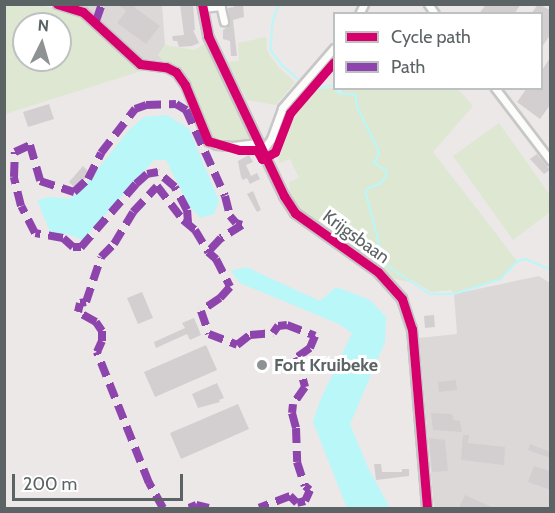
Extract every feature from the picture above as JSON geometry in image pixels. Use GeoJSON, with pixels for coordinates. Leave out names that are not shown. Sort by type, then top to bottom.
{"type":"FeatureCollection","features":[{"type":"Feature","properties":{"kind":"main road","name":"Krijgsbaan"},"geometry":{"type":"LineString","coordinates":[[202,6],[208,36],[284,196],[295,213],[378,272],[402,299],[412,329],[427,508]]}},
{"type":"Feature","properties":{"kind":"street"},"geometry":{"type":"LineString","coordinates":[[57,4],[83,12],[141,64],[166,67],[176,72],[185,85],[208,141],[217,145],[261,146],[270,140],[282,108],[333,49]]}},
{"type":"Feature","properties":{"kind":"street","name":"Krijgsbaan"},"geometry":{"type":"LineString","coordinates":[[202,6],[220,5],[224,22]]}},
{"type":"Feature","properties":{"kind":"street"},"geometry":{"type":"LineString","coordinates":[[497,90],[550,160]]}},
{"type":"Feature","properties":{"kind":"shaded area"},"geometry":{"type":"Polygon","coordinates":[[[68,5],[162,5],[165,45],[158,55],[163,61],[143,59],[96,15],[68,5]]]}},
{"type":"Feature","properties":{"kind":"shaded area"},"geometry":{"type":"Polygon","coordinates":[[[539,276],[550,283],[550,508],[434,508],[419,338],[457,334],[454,294],[539,276]]]}},
{"type":"Feature","properties":{"kind":"green space"},"geometry":{"type":"Polygon","coordinates":[[[5,5],[41,5],[66,12],[12,12],[12,72],[72,72],[72,14],[83,17],[141,71],[5,114],[5,5]]]}},
{"type":"Feature","properties":{"kind":"green space"},"geometry":{"type":"Polygon","coordinates":[[[266,37],[267,51],[279,68],[295,82],[276,105],[247,100],[228,62],[239,61],[238,43],[266,37]]]}},
{"type":"Feature","properties":{"kind":"green space"},"geometry":{"type":"Polygon","coordinates":[[[205,44],[248,133],[249,142],[224,142],[210,138],[187,82],[178,69],[163,61],[158,55],[165,45],[194,50],[205,44]]]}},
{"type":"Feature","properties":{"kind":"green space"},"geometry":{"type":"Polygon","coordinates":[[[333,88],[338,93],[341,90],[459,90],[473,106],[433,152],[517,261],[501,279],[455,294],[451,290],[431,292],[410,279],[413,283],[395,279],[300,208],[290,193],[289,182],[299,178],[290,159],[279,163],[278,152],[283,147],[295,115],[317,89],[333,88]]]}},
{"type":"Feature","properties":{"kind":"green space"},"geometry":{"type":"Polygon","coordinates":[[[499,123],[550,195],[550,212],[513,240],[453,156],[499,123]]]}},
{"type":"Feature","properties":{"kind":"water"},"geometry":{"type":"Polygon","coordinates":[[[167,115],[189,129],[219,201],[214,214],[201,218],[189,206],[166,160],[154,160],[83,240],[67,234],[51,234],[37,200],[49,197],[70,199],[90,179],[129,130],[144,117],[167,115]]]}},
{"type":"Feature","properties":{"kind":"water"},"geometry":{"type":"Polygon","coordinates":[[[246,267],[320,301],[336,287],[370,300],[386,317],[385,342],[350,424],[369,470],[390,508],[347,508],[313,422],[320,401],[352,333],[339,324],[240,283],[231,271],[246,267]]]}},
{"type":"Feature","properties":{"kind":"building"},"geometry":{"type":"Polygon","coordinates":[[[118,4],[136,4],[134,7],[160,26],[146,44],[117,23],[126,11],[118,4]]]}},
{"type":"Feature","properties":{"kind":"building"},"geometry":{"type":"Polygon","coordinates":[[[180,4],[193,4],[195,30],[193,30],[199,43],[192,46],[179,47],[177,41],[173,41],[172,36],[184,35],[180,4]]]}},
{"type":"Feature","properties":{"kind":"building"},"geometry":{"type":"Polygon","coordinates":[[[234,4],[243,4],[244,17],[233,20],[237,56],[231,56],[230,41],[223,39],[223,30],[229,26],[228,8],[234,7],[234,4]]]}},
{"type":"Feature","properties":{"kind":"building"},"geometry":{"type":"Polygon","coordinates":[[[486,4],[521,4],[515,12],[480,12],[486,4]]]}},
{"type":"Feature","properties":{"kind":"building"},"geometry":{"type":"Polygon","coordinates":[[[538,4],[550,10],[550,35],[543,46],[543,12],[532,12],[538,4]]]}},
{"type":"Feature","properties":{"kind":"building"},"geometry":{"type":"Polygon","coordinates":[[[550,58],[550,105],[540,119],[517,102],[526,90],[543,90],[543,68],[550,58]]]}},
{"type":"Feature","properties":{"kind":"building"},"geometry":{"type":"Polygon","coordinates":[[[49,104],[54,119],[28,127],[23,112],[49,104]]]}},
{"type":"Feature","properties":{"kind":"building"},"geometry":{"type":"Polygon","coordinates":[[[537,154],[550,170],[544,174],[530,159],[537,154]]]}},
{"type":"Feature","properties":{"kind":"building"},"geometry":{"type":"Polygon","coordinates":[[[249,155],[253,162],[246,165],[251,176],[257,173],[260,179],[250,184],[247,178],[243,180],[241,177],[238,161],[249,155]]]}},
{"type":"Feature","properties":{"kind":"building"},"geometry":{"type":"Polygon","coordinates":[[[83,166],[90,173],[76,189],[69,182],[83,166]]]}},
{"type":"Feature","properties":{"kind":"building"},"geometry":{"type":"Polygon","coordinates":[[[253,191],[261,210],[257,212],[247,194],[253,191]]]}},
{"type":"Feature","properties":{"kind":"building"},"geometry":{"type":"Polygon","coordinates":[[[142,292],[153,318],[138,324],[127,298],[142,292]]]}},
{"type":"Feature","properties":{"kind":"building"},"geometry":{"type":"Polygon","coordinates":[[[434,315],[435,327],[425,328],[424,316],[434,315]]]}},
{"type":"Feature","properties":{"kind":"building"},"geometry":{"type":"Polygon","coordinates":[[[194,318],[201,335],[190,340],[187,334],[156,348],[154,342],[185,328],[182,323],[194,318]]]}},
{"type":"Feature","properties":{"kind":"building"},"geometry":{"type":"Polygon","coordinates":[[[206,345],[217,370],[155,397],[144,372],[206,345]]]}},
{"type":"Feature","properties":{"kind":"building"},"geometry":{"type":"Polygon","coordinates":[[[456,380],[457,390],[439,392],[438,382],[456,380]]]}},
{"type":"Feature","properties":{"kind":"building"},"geometry":{"type":"Polygon","coordinates":[[[217,383],[224,398],[219,400],[220,402],[198,408],[192,394],[217,383]]]}},
{"type":"Feature","properties":{"kind":"building"},"geometry":{"type":"Polygon","coordinates":[[[238,404],[249,429],[181,459],[170,433],[238,404]]]}},
{"type":"Feature","properties":{"kind":"building"},"geometry":{"type":"Polygon","coordinates":[[[431,413],[452,414],[454,420],[460,421],[462,432],[433,430],[431,413]]]}},
{"type":"Feature","properties":{"kind":"building"},"geometry":{"type":"Polygon","coordinates":[[[463,435],[469,435],[468,443],[505,447],[504,465],[461,460],[463,435]]]}},
{"type":"Feature","properties":{"kind":"building"},"geometry":{"type":"Polygon","coordinates":[[[429,438],[445,440],[448,471],[432,472],[429,438]]]}},
{"type":"Feature","properties":{"kind":"building"},"geometry":{"type":"Polygon","coordinates":[[[530,444],[550,452],[550,458],[528,450],[530,444]]]}},
{"type":"Feature","properties":{"kind":"building"},"geometry":{"type":"Polygon","coordinates":[[[374,464],[381,464],[382,472],[402,472],[402,469],[409,469],[409,476],[376,480],[374,464]]]}},
{"type":"Feature","properties":{"kind":"building"},"geometry":{"type":"Polygon","coordinates":[[[534,466],[550,471],[550,490],[528,482],[534,466]]]}},
{"type":"Feature","properties":{"kind":"building"},"geometry":{"type":"Polygon","coordinates":[[[465,495],[494,508],[459,508],[465,495]]]}},
{"type":"Feature","properties":{"kind":"waterway"},"geometry":{"type":"LineString","coordinates":[[279,4],[273,23],[271,50],[282,65],[298,79]]}},
{"type":"Feature","properties":{"kind":"waterway"},"geometry":{"type":"LineString","coordinates":[[317,89],[333,85]]}},
{"type":"Feature","properties":{"kind":"waterway"},"geometry":{"type":"LineString","coordinates":[[337,90],[338,93],[356,95],[358,108],[379,151],[374,163],[387,171],[381,184],[368,189],[366,193],[385,264],[430,294],[454,294],[501,279],[517,261],[526,259],[550,269]]}},
{"type":"Feature","properties":{"kind":"marked path"},"geometry":{"type":"LineString","coordinates":[[96,21],[102,4]]}},
{"type":"Feature","properties":{"kind":"marked path"},"geometry":{"type":"LineString","coordinates":[[188,223],[187,210],[175,187],[158,172],[147,174],[136,184],[81,247],[73,247],[63,238],[35,233],[21,206],[14,177],[15,152],[30,145],[40,181],[74,192],[88,179],[101,153],[135,109],[146,105],[176,104],[186,110],[225,196],[230,216],[236,223],[242,225]]}},
{"type":"Feature","properties":{"kind":"marked path"},"geometry":{"type":"LineString","coordinates":[[163,508],[149,483],[97,352],[102,341],[102,331],[96,322],[78,312],[80,303],[86,302],[101,257],[114,244],[133,212],[157,186],[183,220],[195,230],[208,252]]}},
{"type":"Feature","properties":{"kind":"marked path"},"geometry":{"type":"LineString","coordinates":[[242,225],[221,238],[208,252],[216,259],[230,287],[220,298],[201,311],[209,334],[237,345],[250,335],[273,333],[278,326],[287,325],[315,336],[310,348],[297,357],[305,387],[293,404],[292,413],[296,428],[297,462],[305,486],[310,490],[305,501],[297,503],[290,496],[259,508]]}},
{"type":"Feature","properties":{"kind":"marked path"},"geometry":{"type":"LineString","coordinates":[[189,508],[196,505],[209,508]]}},
{"type":"Feature","properties":{"kind":"cycle path"},"geometry":{"type":"LineString","coordinates":[[57,4],[83,12],[140,64],[166,67],[176,72],[185,85],[208,141],[240,150],[257,150],[262,159],[265,158]]}},
{"type":"Feature","properties":{"kind":"cycle path"},"geometry":{"type":"LineString","coordinates":[[202,4],[208,36],[284,196],[295,213],[378,272],[402,299],[412,329],[427,508]]}},
{"type":"Feature","properties":{"kind":"cycle path"},"geometry":{"type":"LineString","coordinates":[[266,157],[275,152],[290,113],[333,63]]}},
{"type":"Feature","properties":{"kind":"place","name":"Fort Kruibeke"},"geometry":{"type":"Point","coordinates":[262,365]}}]}
